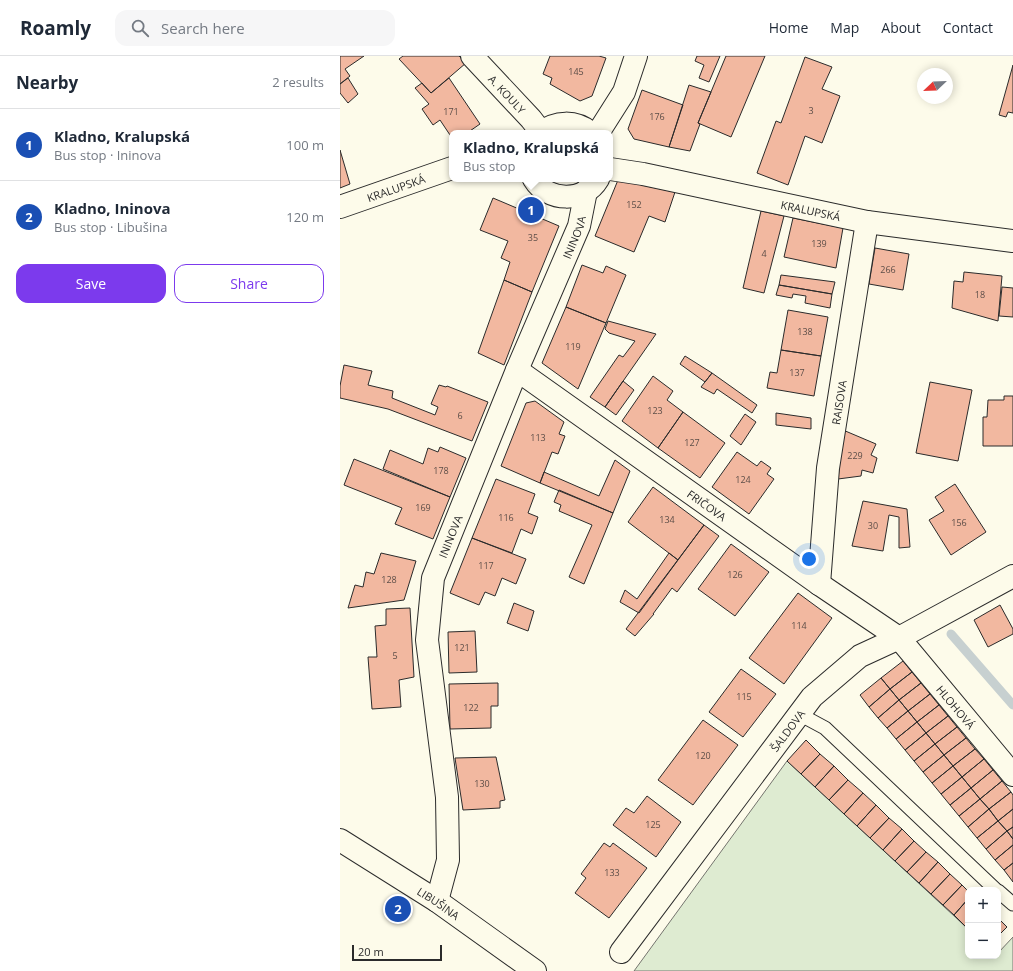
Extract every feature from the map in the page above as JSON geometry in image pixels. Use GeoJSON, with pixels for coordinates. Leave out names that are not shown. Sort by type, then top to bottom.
{"type":"FeatureCollection","features":[{"type":"Feature","properties":{"kind":"street","name":"A. KOULY"},"geometry":{"type":"LineString","coordinates":[[472,56],[532,119],[539,130]]}},
{"type":"Feature","properties":{"kind":"street"},"geometry":{"type":"LineString","coordinates":[[600,130],[624,92],[636,56]]}},
{"type":"Feature","properties":{"kind":"street"},"geometry":{"type":"LineString","coordinates":[[545,130],[561,123],[574,124],[585,130]]}},
{"type":"Feature","properties":{"kind":"street","name":"KRALUPSKÁ"},"geometry":{"type":"LineString","coordinates":[[340,207],[449,169]]}},
{"type":"Feature","properties":{"kind":"street","name":"KRALUPSKÁ"},"geometry":{"type":"LineString","coordinates":[[613,169],[867,222],[1013,240]]}},
{"type":"Feature","properties":{"kind":"street","name":"ININOVA"},"geometry":{"type":"LineString","coordinates":[[536,182],[548,193],[561,197],[574,197],[592,185]]}},
{"type":"Feature","properties":{"kind":"street","name":"ININOVA"},"geometry":{"type":"LineString","coordinates":[[437,901],[448,860],[447,797],[428,640],[433,578],[517,370],[579,226],[592,185]]}},
{"type":"Feature","properties":{"kind":"street","name":"RAISOVA"},"geometry":{"type":"LineString","coordinates":[[819,584],[828,468],[867,222]]}},
{"type":"Feature","properties":{"kind":"street","name":"FRIČOVA"},"geometry":{"type":"LineString","coordinates":[[517,370],[819,584],[899,638]]}},
{"type":"Feature","properties":{"kind":"street","name":"ŠALDOVA"},"geometry":{"type":"LineString","coordinates":[[621,952],[812,697],[860,656],[899,638],[1013,576]]}},
{"type":"Feature","properties":{"kind":"street","name":"HLOHOVÁ"},"geometry":{"type":"LineString","coordinates":[[899,638],[1013,775]]}},
{"type":"Feature","properties":{"kind":"street","name":"LIBUŠINA"},"geometry":{"type":"LineString","coordinates":[[340,840],[437,901],[535,971]]}},
{"type":"Feature","properties":{"kind":"lane"},"geometry":{"type":"LineString","coordinates":[[799,714],[825,728],[993,887]]}},
{"type":"Feature","properties":{"kind":"lane"},"geometry":{"type":"LineString","coordinates":[[1001,894],[1013,904]]}},
{"type":"Feature","properties":{"kind":"green space"},"geometry":{"type":"Polygon","coordinates":[[[787,761],[965,926],[965,959],[1001,959],[1001,950],[1013,937],[1013,971],[634,971],[787,761]]]}},
{"type":"Feature","properties":{"kind":"building"},"geometry":{"type":"Polygon","coordinates":[[[340,56],[364,56],[345,69],[350,76],[340,84],[340,56]]]}},
{"type":"Feature","properties":{"kind":"building"},"geometry":{"type":"Polygon","coordinates":[[[403,56],[459,56],[466,63],[431,93],[399,59],[403,56]]]}},
{"type":"Feature","properties":{"kind":"building"},"geometry":{"type":"Polygon","coordinates":[[[550,56],[599,56],[606,58],[592,96],[580,101],[550,84],[552,78],[543,74],[550,56]]]}},
{"type":"Feature","properties":{"kind":"building"},"geometry":{"type":"Polygon","coordinates":[[[697,56],[720,56],[709,82],[699,78],[704,65],[695,61],[697,56]]]}},
{"type":"Feature","properties":{"kind":"building"},"geometry":{"type":"Polygon","coordinates":[[[726,56],[765,56],[731,137],[698,123],[726,56]]]}},
{"type":"Feature","properties":{"kind":"building"},"geometry":{"type":"Polygon","coordinates":[[[805,57],[832,67],[822,89],[840,96],[822,143],[805,136],[788,185],[757,173],[776,121],[781,123],[805,57]]]}},
{"type":"Feature","properties":{"kind":"building"},"geometry":{"type":"Polygon","coordinates":[[[1013,65],[1013,113],[1008,112],[1006,117],[999,115],[1013,65]]]}},
{"type":"Feature","properties":{"kind":"building"},"geometry":{"type":"Polygon","coordinates":[[[348,78],[358,94],[348,103],[340,93],[340,84],[348,78]]]}},
{"type":"Feature","properties":{"kind":"building"},"geometry":{"type":"Polygon","coordinates":[[[449,78],[480,124],[471,130],[449,130],[449,134],[440,120],[433,125],[422,109],[429,104],[415,88],[422,83],[431,93],[449,78]]]}},
{"type":"Feature","properties":{"kind":"building"},"geometry":{"type":"Polygon","coordinates":[[[689,85],[711,92],[698,123],[700,124],[690,151],[669,147],[689,85]]]}},
{"type":"Feature","properties":{"kind":"building"},"geometry":{"type":"Polygon","coordinates":[[[642,90],[683,105],[669,147],[634,139],[628,129],[642,90]]]}},
{"type":"Feature","properties":{"kind":"building"},"geometry":{"type":"Polygon","coordinates":[[[340,150],[350,184],[340,188],[340,150]]]}},
{"type":"Feature","properties":{"kind":"building"},"geometry":{"type":"Polygon","coordinates":[[[618,180],[675,192],[665,222],[649,216],[634,252],[595,236],[618,180]]]}},
{"type":"Feature","properties":{"kind":"building"},"geometry":{"type":"Polygon","coordinates":[[[493,198],[559,226],[532,292],[504,280],[510,262],[501,258],[508,241],[480,230],[493,198]]]}},
{"type":"Feature","properties":{"kind":"building"},"geometry":{"type":"Polygon","coordinates":[[[761,211],[784,216],[764,293],[743,288],[761,211]]]}},
{"type":"Feature","properties":{"kind":"building"},"geometry":{"type":"Polygon","coordinates":[[[793,218],[843,228],[836,268],[784,257],[793,218]]]}},
{"type":"Feature","properties":{"kind":"building"},"geometry":{"type":"Polygon","coordinates":[[[875,248],[909,254],[903,290],[869,284],[875,248]]]}},
{"type":"Feature","properties":{"kind":"building"},"geometry":{"type":"Polygon","coordinates":[[[582,265],[603,273],[606,266],[626,275],[606,323],[566,307],[582,265]]]}},
{"type":"Feature","properties":{"kind":"building"},"geometry":{"type":"Polygon","coordinates":[[[964,272],[1002,276],[998,321],[952,308],[954,281],[963,282],[964,272]]]}},
{"type":"Feature","properties":{"kind":"building"},"geometry":{"type":"Polygon","coordinates":[[[781,275],[835,282],[832,294],[779,285],[781,275]]]}},
{"type":"Feature","properties":{"kind":"building"},"geometry":{"type":"Polygon","coordinates":[[[504,280],[532,292],[504,365],[478,353],[504,280]]]}},
{"type":"Feature","properties":{"kind":"building"},"geometry":{"type":"Polygon","coordinates":[[[779,285],[832,294],[830,308],[805,303],[806,296],[793,294],[792,298],[776,295],[779,285]]]}},
{"type":"Feature","properties":{"kind":"building"},"geometry":{"type":"Polygon","coordinates":[[[1002,287],[1013,288],[1013,317],[999,316],[1002,287]]]}},
{"type":"Feature","properties":{"kind":"building"},"geometry":{"type":"Polygon","coordinates":[[[566,307],[606,323],[578,389],[542,363],[566,307]]]}},
{"type":"Feature","properties":{"kind":"building"},"geometry":{"type":"Polygon","coordinates":[[[788,310],[828,317],[821,356],[781,350],[788,310]]]}},
{"type":"Feature","properties":{"kind":"building"},"geometry":{"type":"Polygon","coordinates":[[[608,321],[656,334],[605,407],[590,397],[619,355],[623,357],[635,341],[609,333],[605,329],[608,321]]]}},
{"type":"Feature","properties":{"kind":"building"},"geometry":{"type":"Polygon","coordinates":[[[781,350],[821,356],[814,396],[767,388],[770,372],[777,373],[781,350]]]}},
{"type":"Feature","properties":{"kind":"building"},"geometry":{"type":"Polygon","coordinates":[[[685,356],[712,373],[705,382],[680,364],[685,356]]]}},
{"type":"Feature","properties":{"kind":"building"},"geometry":{"type":"Polygon","coordinates":[[[344,365],[372,371],[368,385],[393,391],[392,398],[435,415],[438,407],[431,404],[439,385],[447,386],[488,402],[472,441],[388,409],[340,398],[340,386],[344,365]]]}},
{"type":"Feature","properties":{"kind":"building"},"geometry":{"type":"Polygon","coordinates":[[[712,373],[757,405],[752,413],[717,389],[714,394],[701,387],[712,373]]]}},
{"type":"Feature","properties":{"kind":"building"},"geometry":{"type":"Polygon","coordinates":[[[653,376],[673,391],[667,400],[683,412],[658,448],[622,421],[653,376]]]}},
{"type":"Feature","properties":{"kind":"building"},"geometry":{"type":"Polygon","coordinates":[[[623,381],[634,390],[616,415],[605,407],[623,381]]]}},
{"type":"Feature","properties":{"kind":"building"},"geometry":{"type":"Polygon","coordinates":[[[930,382],[972,390],[958,461],[916,453],[930,382]]]}},
{"type":"Feature","properties":{"kind":"building"},"geometry":{"type":"Polygon","coordinates":[[[1004,396],[1013,396],[1013,446],[983,446],[983,417],[987,417],[988,400],[1004,400],[1004,396]]]}},
{"type":"Feature","properties":{"kind":"building"},"geometry":{"type":"Polygon","coordinates":[[[535,401],[564,422],[559,434],[565,436],[558,454],[552,452],[540,483],[501,466],[526,403],[535,401]]]}},
{"type":"Feature","properties":{"kind":"building"},"geometry":{"type":"Polygon","coordinates":[[[683,412],[725,443],[700,478],[658,448],[683,412]]]}},
{"type":"Feature","properties":{"kind":"building"},"geometry":{"type":"Polygon","coordinates":[[[776,413],[811,418],[811,429],[776,425],[776,413]]]}},
{"type":"Feature","properties":{"kind":"building"},"geometry":{"type":"Polygon","coordinates":[[[745,414],[756,422],[741,445],[730,436],[745,414]]]}},
{"type":"Feature","properties":{"kind":"building"},"geometry":{"type":"Polygon","coordinates":[[[843,430],[876,444],[871,455],[877,458],[873,473],[862,470],[861,476],[838,479],[843,430]]]}},
{"type":"Feature","properties":{"kind":"building"},"geometry":{"type":"Polygon","coordinates":[[[440,447],[466,458],[450,497],[383,469],[390,450],[423,464],[428,448],[438,452],[440,447]]]}},
{"type":"Feature","properties":{"kind":"building"},"geometry":{"type":"Polygon","coordinates":[[[737,452],[757,466],[761,461],[771,468],[767,474],[774,479],[749,514],[712,487],[737,452]]]}},
{"type":"Feature","properties":{"kind":"building"},"geometry":{"type":"Polygon","coordinates":[[[354,459],[450,497],[433,539],[395,524],[402,508],[344,485],[354,459]]]}},
{"type":"Feature","properties":{"kind":"building"},"geometry":{"type":"Polygon","coordinates":[[[615,460],[630,471],[613,513],[540,483],[544,472],[599,496],[615,460]]]}},
{"type":"Feature","properties":{"kind":"building"},"geometry":{"type":"Polygon","coordinates":[[[496,479],[535,494],[528,513],[538,517],[532,534],[521,529],[512,553],[472,538],[496,479]]]}},
{"type":"Feature","properties":{"kind":"building"},"geometry":{"type":"Polygon","coordinates":[[[955,484],[986,532],[951,555],[929,520],[944,511],[935,497],[955,484]]]}},
{"type":"Feature","properties":{"kind":"building"},"geometry":{"type":"Polygon","coordinates":[[[653,487],[704,525],[678,560],[628,522],[653,487]]]}},
{"type":"Feature","properties":{"kind":"building"},"geometry":{"type":"Polygon","coordinates":[[[559,490],[613,513],[584,584],[569,577],[592,525],[559,511],[561,505],[554,502],[559,490]]]}},
{"type":"Feature","properties":{"kind":"building"},"geometry":{"type":"Polygon","coordinates":[[[863,501],[907,509],[910,547],[899,548],[899,517],[889,515],[883,551],[852,546],[863,501]]]}},
{"type":"Feature","properties":{"kind":"building"},"geometry":{"type":"Polygon","coordinates":[[[704,525],[719,536],[677,592],[672,588],[654,614],[635,636],[626,629],[704,525]]]}},
{"type":"Feature","properties":{"kind":"building"},"geometry":{"type":"Polygon","coordinates":[[[472,538],[526,559],[516,584],[502,578],[495,596],[485,592],[479,605],[450,593],[472,538]]]}},
{"type":"Feature","properties":{"kind":"building"},"geometry":{"type":"Polygon","coordinates":[[[731,544],[769,572],[735,616],[698,589],[731,544]]]}},
{"type":"Feature","properties":{"kind":"building"},"geometry":{"type":"Polygon","coordinates":[[[381,553],[416,561],[404,600],[348,608],[355,585],[363,587],[366,572],[374,574],[381,553]]]}},
{"type":"Feature","properties":{"kind":"building"},"geometry":{"type":"Polygon","coordinates":[[[669,553],[678,560],[639,613],[620,602],[625,590],[637,599],[669,553]]]}},
{"type":"Feature","properties":{"kind":"building"},"geometry":{"type":"Polygon","coordinates":[[[798,593],[832,618],[784,684],[749,658],[798,593]]]}},
{"type":"Feature","properties":{"kind":"building"},"geometry":{"type":"Polygon","coordinates":[[[514,603],[534,611],[528,631],[507,623],[514,603]]]}},
{"type":"Feature","properties":{"kind":"building"},"geometry":{"type":"Polygon","coordinates":[[[1000,605],[1013,629],[1013,634],[988,647],[974,620],[1000,605]]]}},
{"type":"Feature","properties":{"kind":"building"},"geometry":{"type":"Polygon","coordinates":[[[410,608],[414,677],[399,680],[401,707],[372,709],[368,657],[377,657],[375,626],[386,625],[386,609],[410,608]]]}},
{"type":"Feature","properties":{"kind":"building"},"geometry":{"type":"Polygon","coordinates":[[[475,631],[477,672],[449,673],[448,632],[475,631]]]}},
{"type":"Feature","properties":{"kind":"building"},"geometry":{"type":"Polygon","coordinates":[[[903,661],[912,672],[890,689],[881,678],[903,661]]]}},
{"type":"Feature","properties":{"kind":"building"},"geometry":{"type":"Polygon","coordinates":[[[741,669],[776,694],[743,737],[709,712],[741,669]]]}},
{"type":"Feature","properties":{"kind":"building"},"geometry":{"type":"Polygon","coordinates":[[[912,672],[921,683],[899,700],[890,689],[912,672]]]}},
{"type":"Feature","properties":{"kind":"building"},"geometry":{"type":"Polygon","coordinates":[[[881,678],[890,689],[869,707],[860,695],[881,678]]]}},
{"type":"Feature","properties":{"kind":"building"},"geometry":{"type":"Polygon","coordinates":[[[498,683],[498,706],[491,706],[491,728],[450,729],[449,684],[498,683]]]}},
{"type":"Feature","properties":{"kind":"building"},"geometry":{"type":"Polygon","coordinates":[[[921,683],[930,694],[908,711],[899,700],[921,683]]]}},
{"type":"Feature","properties":{"kind":"building"},"geometry":{"type":"Polygon","coordinates":[[[890,689],[899,700],[878,718],[869,707],[890,689]]]}},
{"type":"Feature","properties":{"kind":"building"},"geometry":{"type":"Polygon","coordinates":[[[930,694],[939,705],[917,722],[908,711],[930,694]]]}},
{"type":"Feature","properties":{"kind":"building"},"geometry":{"type":"Polygon","coordinates":[[[899,700],[908,711],[887,728],[878,718],[899,700]]]}},
{"type":"Feature","properties":{"kind":"building"},"geometry":{"type":"Polygon","coordinates":[[[939,705],[948,716],[926,733],[917,722],[939,705]]]}},
{"type":"Feature","properties":{"kind":"building"},"geometry":{"type":"Polygon","coordinates":[[[908,711],[917,722],[896,739],[887,728],[908,711]]]}},
{"type":"Feature","properties":{"kind":"building"},"geometry":{"type":"Polygon","coordinates":[[[948,716],[957,727],[935,744],[926,733],[948,716]]]}},
{"type":"Feature","properties":{"kind":"building"},"geometry":{"type":"Polygon","coordinates":[[[703,720],[738,745],[693,805],[658,780],[703,720]]]}},
{"type":"Feature","properties":{"kind":"building"},"geometry":{"type":"Polygon","coordinates":[[[917,722],[926,733],[905,750],[896,739],[917,722]]]}},
{"type":"Feature","properties":{"kind":"building"},"geometry":{"type":"Polygon","coordinates":[[[957,727],[966,738],[944,755],[935,744],[957,727]]]}},
{"type":"Feature","properties":{"kind":"building"},"geometry":{"type":"Polygon","coordinates":[[[926,733],[935,744],[914,761],[905,750],[926,733]]]}},
{"type":"Feature","properties":{"kind":"building"},"geometry":{"type":"Polygon","coordinates":[[[966,738],[975,749],[953,766],[944,755],[966,738]]]}},
{"type":"Feature","properties":{"kind":"building"},"geometry":{"type":"Polygon","coordinates":[[[806,740],[820,754],[801,774],[787,761],[806,740]]]}},
{"type":"Feature","properties":{"kind":"building"},"geometry":{"type":"Polygon","coordinates":[[[935,744],[944,755],[923,772],[914,761],[935,744]]]}},
{"type":"Feature","properties":{"kind":"building"},"geometry":{"type":"Polygon","coordinates":[[[975,749],[984,759],[962,777],[953,766],[975,749]]]}},
{"type":"Feature","properties":{"kind":"building"},"geometry":{"type":"Polygon","coordinates":[[[820,754],[834,766],[815,787],[801,774],[820,754]]]}},
{"type":"Feature","properties":{"kind":"building"},"geometry":{"type":"Polygon","coordinates":[[[944,755],[953,766],[932,783],[923,772],[944,755]]]}},
{"type":"Feature","properties":{"kind":"building"},"geometry":{"type":"Polygon","coordinates":[[[496,757],[505,800],[500,801],[500,808],[463,810],[455,758],[496,757]]]}},
{"type":"Feature","properties":{"kind":"building"},"geometry":{"type":"Polygon","coordinates":[[[984,759],[993,770],[971,788],[962,777],[984,759]]]}},
{"type":"Feature","properties":{"kind":"building"},"geometry":{"type":"Polygon","coordinates":[[[834,766],[848,780],[829,800],[815,787],[834,766]]]}},
{"type":"Feature","properties":{"kind":"building"},"geometry":{"type":"Polygon","coordinates":[[[953,766],[962,777],[941,794],[932,783],[953,766]]]}},
{"type":"Feature","properties":{"kind":"building"},"geometry":{"type":"Polygon","coordinates":[[[993,770],[1002,781],[980,799],[971,788],[993,770]]]}},
{"type":"Feature","properties":{"kind":"building"},"geometry":{"type":"Polygon","coordinates":[[[962,777],[971,788],[950,805],[941,794],[962,777]]]}},
{"type":"Feature","properties":{"kind":"building"},"geometry":{"type":"Polygon","coordinates":[[[848,780],[863,793],[844,814],[829,800],[848,780]]]}},
{"type":"Feature","properties":{"kind":"building"},"geometry":{"type":"Polygon","coordinates":[[[1002,781],[1011,792],[989,809],[980,799],[1002,781]]]}},
{"type":"Feature","properties":{"kind":"building"},"geometry":{"type":"Polygon","coordinates":[[[971,788],[980,799],[959,816],[950,805],[971,788]]]}},
{"type":"Feature","properties":{"kind":"building"},"geometry":{"type":"Polygon","coordinates":[[[1011,792],[1013,795],[1013,809],[998,821],[989,809],[1011,792]]]}},
{"type":"Feature","properties":{"kind":"building"},"geometry":{"type":"Polygon","coordinates":[[[863,793],[876,805],[857,826],[844,814],[863,793]]]}},
{"type":"Feature","properties":{"kind":"building"},"geometry":{"type":"Polygon","coordinates":[[[647,796],[681,822],[656,857],[613,825],[626,808],[634,813],[647,796]]]}},
{"type":"Feature","properties":{"kind":"building"},"geometry":{"type":"Polygon","coordinates":[[[980,799],[989,809],[968,827],[959,816],[980,799]]]}},
{"type":"Feature","properties":{"kind":"building"},"geometry":{"type":"Polygon","coordinates":[[[876,805],[889,818],[870,838],[857,826],[876,805]]]}},
{"type":"Feature","properties":{"kind":"building"},"geometry":{"type":"Polygon","coordinates":[[[989,809],[998,821],[977,838],[968,827],[989,809]]]}},
{"type":"Feature","properties":{"kind":"building"},"geometry":{"type":"Polygon","coordinates":[[[1013,809],[1013,827],[1007,831],[998,821],[1013,809]]]}},
{"type":"Feature","properties":{"kind":"building"},"geometry":{"type":"Polygon","coordinates":[[[889,818],[902,829],[883,850],[870,838],[889,818]]]}},
{"type":"Feature","properties":{"kind":"building"},"geometry":{"type":"Polygon","coordinates":[[[998,821],[1007,831],[986,849],[977,838],[998,821]]]}},
{"type":"Feature","properties":{"kind":"building"},"geometry":{"type":"Polygon","coordinates":[[[1013,827],[1013,839],[1007,831],[1013,827]]]}},
{"type":"Feature","properties":{"kind":"building"},"geometry":{"type":"Polygon","coordinates":[[[902,829],[914,841],[895,861],[883,850],[902,829]]]}},
{"type":"Feature","properties":{"kind":"building"},"geometry":{"type":"Polygon","coordinates":[[[1007,831],[1013,839],[1013,845],[995,860],[986,849],[1007,831]]]}},
{"type":"Feature","properties":{"kind":"building"},"geometry":{"type":"Polygon","coordinates":[[[914,841],[926,852],[907,872],[895,861],[914,841]]]}},
{"type":"Feature","properties":{"kind":"building"},"geometry":{"type":"Polygon","coordinates":[[[604,843],[610,847],[613,843],[647,868],[609,918],[575,893],[586,878],[581,874],[604,843]]]}},
{"type":"Feature","properties":{"kind":"building"},"geometry":{"type":"Polygon","coordinates":[[[1013,845],[1013,863],[1004,870],[995,860],[1013,845]]]}},
{"type":"Feature","properties":{"kind":"building"},"geometry":{"type":"Polygon","coordinates":[[[926,852],[938,862],[919,883],[907,872],[926,852]]]}},
{"type":"Feature","properties":{"kind":"building"},"geometry":{"type":"Polygon","coordinates":[[[938,862],[950,874],[931,894],[919,883],[938,862]]]}},
{"type":"Feature","properties":{"kind":"building"},"geometry":{"type":"Polygon","coordinates":[[[1013,863],[1013,882],[1004,870],[1013,863]]]}},
{"type":"Feature","properties":{"kind":"building"},"geometry":{"type":"Polygon","coordinates":[[[950,874],[962,885],[943,905],[931,894],[950,874]]]}},
{"type":"Feature","properties":{"kind":"building"},"geometry":{"type":"Polygon","coordinates":[[[962,885],[965,888],[965,902],[954,915],[943,905],[962,885]]]}},
{"type":"Feature","properties":{"kind":"building"},"geometry":{"type":"Polygon","coordinates":[[[965,902],[965,926],[954,915],[965,902]]]}},
{"type":"Feature","properties":{"kind":"building"},"geometry":{"type":"Polygon","coordinates":[[[1001,921],[1007,927],[1001,933],[1001,921]]]}},
{"type":"Feature","properties":{"kind":"waterway"},"geometry":{"type":"LineString","coordinates":[[951,634],[1013,705]]}},
{"type":"Feature","properties":{"kind":"place","name":"Kladno, Kralupská"},"geometry":{"type":"Point","coordinates":[531,210]}},
{"type":"Feature","properties":{"kind":"place","name":"Kladno, Ininova"},"geometry":{"type":"Point","coordinates":[398,909]}}]}
